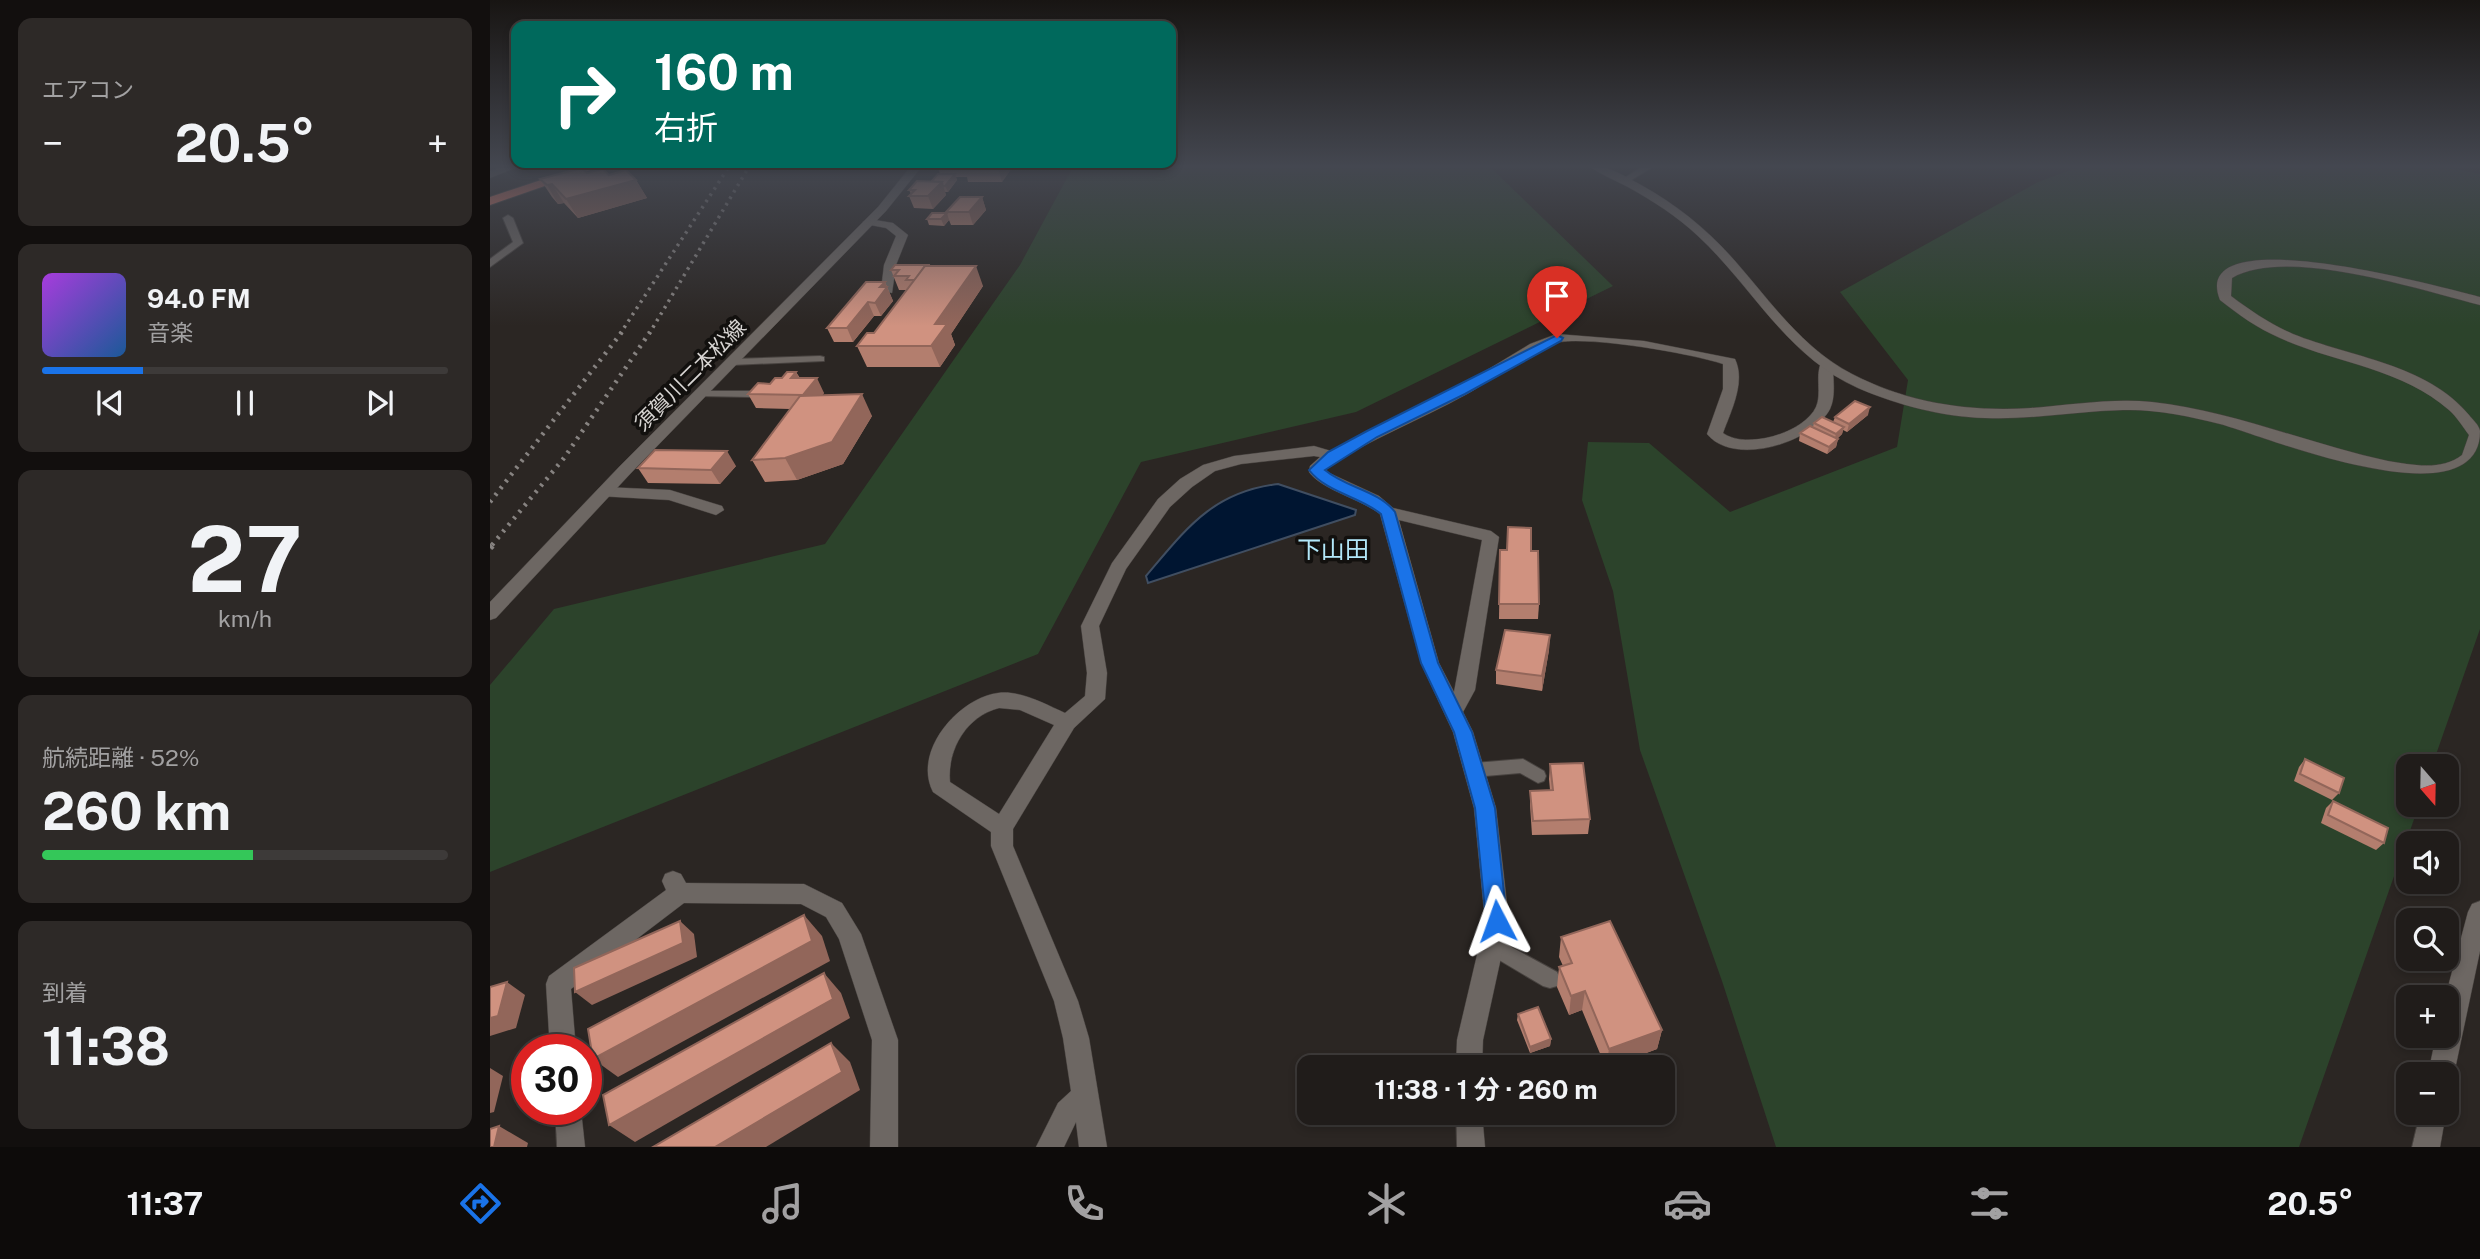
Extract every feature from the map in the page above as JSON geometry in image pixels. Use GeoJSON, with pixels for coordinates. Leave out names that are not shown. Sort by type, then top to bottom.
{"type":"FeatureCollection","features":[{"type":"Feature","properties":{"kind":"street","name":"須賀川二本松線"},"geometry":{"type":"LineString","coordinates":[[490,613],[604,492],[872,219]]}},
{"type":"Feature","properties":{"kind":"street"},"geometry":{"type":"LineString","coordinates":[[1686,219],[1696,226],[1802,345],[1826,366],[1861,384],[1944,410],[1990,414],[2080,408],[2170,408],[2402,469],[2431,470],[2452,467],[2475,452],[2477,435],[2455,406],[2403,377],[2295,339],[2248,318],[2225,297],[2226,277],[2245,265],[2283,261],[2339,269],[2480,301]]}},
{"type":"Feature","properties":{"kind":"street"},"geometry":{"type":"LineString","coordinates":[[869,222],[889,225],[902,235],[890,265],[887,290]]}},
{"type":"Feature","properties":{"kind":"street"},"geometry":{"type":"LineString","coordinates":[[1453,712],[1465,690],[1491,537],[1388,512],[1373,500],[1332,483],[1317,472],[1318,466],[1557,338],[1592,338],[1699,353],[1730,362],[1732,369],[1726,401],[1715,434],[1722,442],[1736,447],[1751,447],[1786,435],[1818,415],[1826,401],[1826,366]]}},
{"type":"Feature","properties":{"kind":"street"},"geometry":{"type":"LineString","coordinates":[[1093,1147],[1076,1038],[1066,1001],[1002,846],[1002,828],[1068,722],[1095,699],[1097,673],[1090,626],[1118,567],[1164,503],[1185,482],[1209,468],[1240,459],[1303,452],[1333,456]]}},
{"type":"Feature","properties":{"kind":"street"},"geometry":{"type":"LineString","coordinates":[[604,492],[670,495],[716,510]]}},
{"type":"Feature","properties":{"kind":"street"},"geometry":{"type":"LineString","coordinates":[[1388,512],[1430,663],[1453,712],[1485,808],[1497,921],[1470,1040],[1469,1055]]}},
{"type":"Feature","properties":{"kind":"street"},"geometry":{"type":"LineString","coordinates":[[1002,828],[940,786],[937,771],[945,744],[963,720],[981,704],[1002,699],[1068,722]]}},
{"type":"Feature","properties":{"kind":"street"},"geometry":{"type":"LineString","coordinates":[[562,1034],[558,984],[676,887],[804,894],[834,910],[849,934],[884,1040],[884,1147]]}},
{"type":"Feature","properties":{"kind":"street"},"geometry":{"type":"LineString","coordinates":[[2443,1062],[2463,968],[2480,912]]}},
{"type":"Feature","properties":{"kind":"street"},"geometry":{"type":"LineString","coordinates":[[1050,1147],[1067,1112],[1085,1096]]}},
{"type":"Feature","properties":{"kind":"street"},"geometry":{"type":"LineString","coordinates":[[569,1125],[571,1147]]}},
{"type":"Feature","properties":{"kind":"street"},"geometry":{"type":"LineString","coordinates":[[1470,1125],[1471,1147]]}},
{"type":"Feature","properties":{"kind":"street"},"geometry":{"type":"LineString","coordinates":[[2426,1147],[2431,1125]]}},
{"type":"Feature","properties":{"kind":"lane"},"geometry":{"type":"LineString","coordinates":[[490,264],[518,243],[508,219]]}},
{"type":"Feature","properties":{"kind":"lane"},"geometry":{"type":"LineString","coordinates":[[732,362],[820,359]]}},
{"type":"Feature","properties":{"kind":"lane"},"geometry":{"type":"LineString","coordinates":[[701,394],[751,394]]}},
{"type":"Feature","properties":{"kind":"lane"},"geometry":{"type":"LineString","coordinates":[[1474,770],[1523,766],[1538,776]]}},
{"type":"Feature","properties":{"kind":"lane"},"geometry":{"type":"LineString","coordinates":[[1491,945],[1550,979]]}},
{"type":"Feature","properties":{"kind":"green space"},"geometry":{"type":"Polygon","coordinates":[[[1045,219],[1543,219],[1613,286],[1356,412],[1141,462],[1038,654],[490,872],[490,685],[554,609],[825,544],[1020,265],[1045,219]]]}},
{"type":"Feature","properties":{"kind":"green space"},"geometry":{"type":"Polygon","coordinates":[[[1972,219],[2480,219],[2480,629],[2436,754],[2396,754],[2396,817],[2415,817],[2410,831],[2396,831],[2396,871],[2299,1147],[1776,1147],[1722,981],[1640,750],[1613,591],[1582,500],[1588,442],[1649,443],[1730,512],[1897,447],[1908,380],[1840,292],[1972,219]]]}},
{"type":"Feature","properties":{"kind":"water"},"geometry":{"type":"Polygon","coordinates":[[[1278,484],[1356,510],[1355,515],[1148,583],[1146,576],[1202,515],[1235,495],[1278,484]]]}},
{"type":"Feature","properties":{"kind":"building"},"geometry":{"type":"Polygon","coordinates":[[[895,265],[930,265],[925,266],[915,280],[906,280],[909,276],[894,276],[899,270],[891,270],[895,265]]]}},
{"type":"Feature","properties":{"kind":"building"},"geometry":{"type":"Polygon","coordinates":[[[925,266],[976,266],[935,324],[947,324],[931,346],[857,346],[867,333],[874,333],[925,266]]]}},
{"type":"Feature","properties":{"kind":"building"},"geometry":{"type":"Polygon","coordinates":[[[866,282],[885,282],[880,287],[887,287],[875,303],[868,302],[847,328],[827,328],[866,282]]]}},
{"type":"Feature","properties":{"kind":"building"},"geometry":{"type":"Polygon","coordinates":[[[787,372],[796,372],[791,378],[817,378],[803,395],[748,394],[758,383],[770,384],[787,372]]]}},
{"type":"Feature","properties":{"kind":"building"},"geometry":{"type":"Polygon","coordinates":[[[862,394],[832,442],[785,458],[752,460],[800,396],[862,394]]]}},
{"type":"Feature","properties":{"kind":"building"},"geometry":{"type":"Polygon","coordinates":[[[1855,401],[1870,407],[1849,424],[1835,417],[1855,401]]]}},
{"type":"Feature","properties":{"kind":"building"},"geometry":{"type":"Polygon","coordinates":[[[1822,417],[1844,427],[1836,434],[1814,423],[1822,417]]]}},
{"type":"Feature","properties":{"kind":"building"},"geometry":{"type":"Polygon","coordinates":[[[1810,426],[1838,439],[1829,447],[1800,433],[1810,426]]]}},
{"type":"Feature","properties":{"kind":"building"},"geometry":{"type":"Polygon","coordinates":[[[655,450],[727,451],[711,470],[638,468],[655,450]]]}},
{"type":"Feature","properties":{"kind":"building"},"geometry":{"type":"Polygon","coordinates":[[[1508,527],[1531,528],[1531,551],[1538,551],[1539,604],[1499,604],[1500,550],[1507,550],[1508,527]]]}},
{"type":"Feature","properties":{"kind":"building"},"geometry":{"type":"Polygon","coordinates":[[[1505,630],[1550,635],[1542,676],[1496,670],[1505,630]]]}},
{"type":"Feature","properties":{"kind":"building"},"geometry":{"type":"Polygon","coordinates":[[[2305,759],[2344,778],[2339,793],[2300,774],[2305,759]]]}},
{"type":"Feature","properties":{"kind":"building"},"geometry":{"type":"Polygon","coordinates":[[[1583,763],[1590,819],[1533,821],[1530,791],[1553,790],[1550,764],[1583,763]]]}},
{"type":"Feature","properties":{"kind":"building"},"geometry":{"type":"Polygon","coordinates":[[[2333,801],[2388,828],[2384,843],[2328,815],[2333,801]]]}},
{"type":"Feature","properties":{"kind":"building"},"geometry":{"type":"Polygon","coordinates":[[[804,915],[812,941],[602,1054],[602,1034],[589,1034],[588,1029],[804,915]]]}},
{"type":"Feature","properties":{"kind":"building"},"geometry":{"type":"Polygon","coordinates":[[[680,921],[683,943],[575,992],[574,968],[680,921]]]}},
{"type":"Feature","properties":{"kind":"building"},"geometry":{"type":"Polygon","coordinates":[[[1610,921],[1662,1030],[1609,1049],[1585,991],[1571,996],[1559,967],[1572,963],[1561,937],[1610,921]]]}},
{"type":"Feature","properties":{"kind":"building"},"geometry":{"type":"Polygon","coordinates":[[[824,973],[833,999],[609,1125],[603,1095],[824,973]]]}},
{"type":"Feature","properties":{"kind":"building"},"geometry":{"type":"Polygon","coordinates":[[[507,982],[498,1016],[490,1018],[490,987],[507,982]]]}},
{"type":"Feature","properties":{"kind":"building"},"geometry":{"type":"Polygon","coordinates":[[[1538,1007],[1551,1039],[1530,1047],[1518,1014],[1538,1007]]]}},
{"type":"Feature","properties":{"kind":"building"},"geometry":{"type":"Polygon","coordinates":[[[831,1043],[842,1072],[715,1147],[653,1147],[831,1043]]]}},
{"type":"Feature","properties":{"kind":"building"},"geometry":{"type":"Polygon","coordinates":[[[499,1126],[494,1147],[490,1147],[490,1129],[499,1126]]]}},
{"type":"Feature","properties":{"kind":"railway"},"geometry":{"type":"LineString","coordinates":[[620,334],[695,219]]}},
{"type":"Feature","properties":{"kind":"railway"},"geometry":{"type":"LineString","coordinates":[[649,334],[718,219]]}},
{"type":"Feature","properties":{"kind":"railway"},"geometry":{"type":"LineString","coordinates":[[490,502],[622,332]]}},
{"type":"Feature","properties":{"kind":"railway"},"geometry":{"type":"LineString","coordinates":[[492,545],[564,458],[650,332]]}},
{"type":"Feature","properties":{"kind":"railway"},"geometry":{"type":"LineString","coordinates":[[490,548],[494,544]]}},
{"type":"Feature","properties":{"kind":"district","name":"下山田"},"geometry":{"type":"Point","coordinates":[1333,549]}},
{"type":"Feature","properties":{"kind":"route"},"geometry":{"type":"LineString","coordinates":[[1497,921],[1485,808],[1463,732],[1430,663],[1388,512],[1373,500],[1332,483],[1316,470],[1333,456],[1372,434],[1460,391],[1545,342],[1557,338]]}}]}
